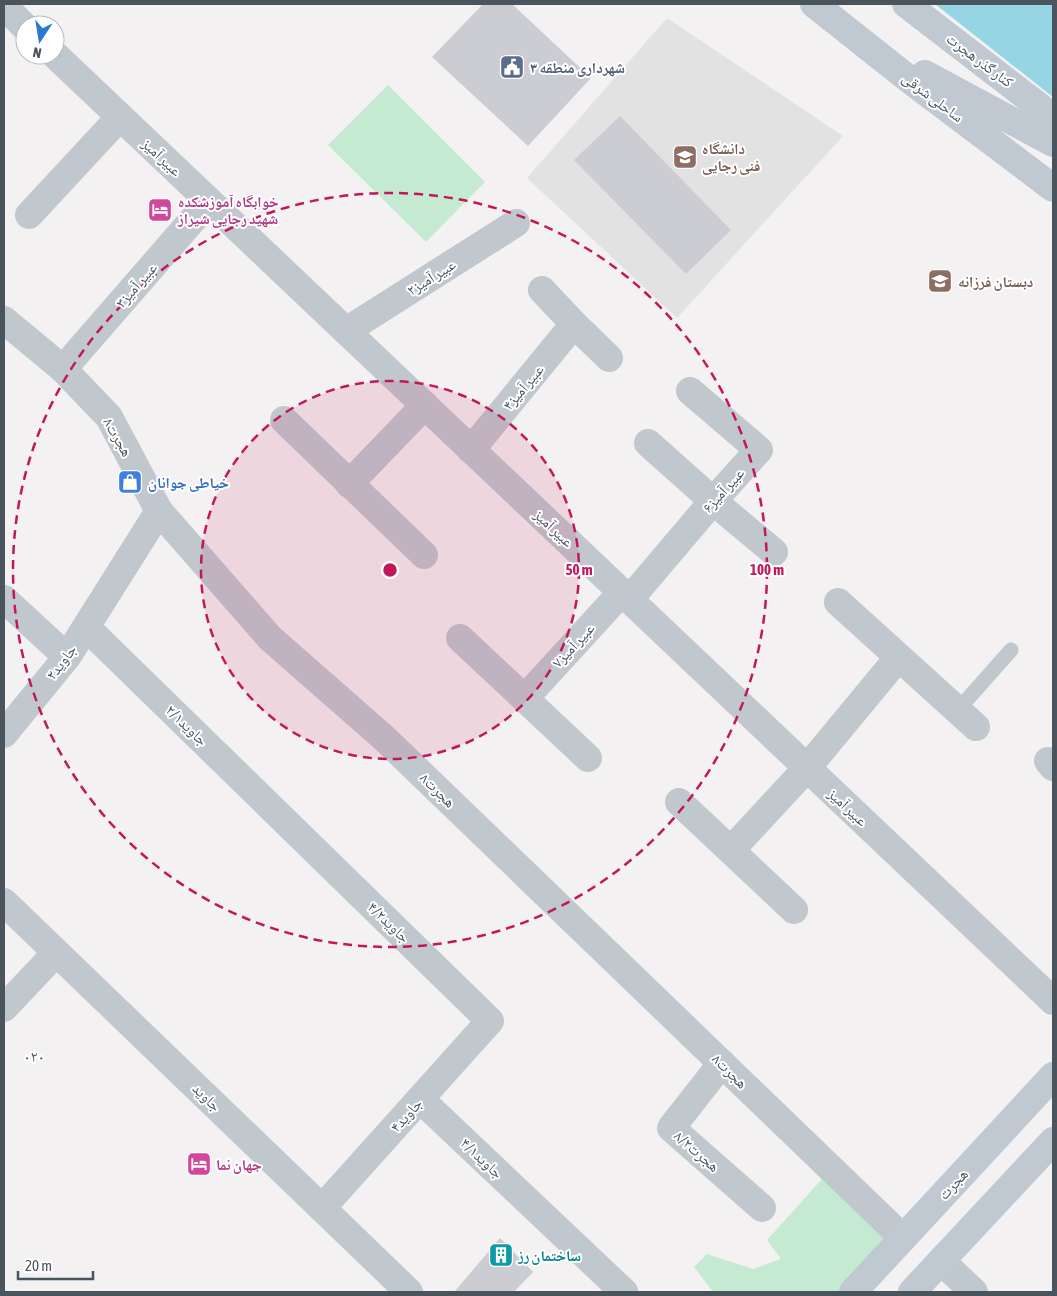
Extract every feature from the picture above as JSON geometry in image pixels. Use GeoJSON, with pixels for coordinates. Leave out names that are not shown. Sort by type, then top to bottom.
{"type":"FeatureCollection","features":[{"type":"Feature","properties":{"kind":"main road","name":"ساحلی شرقی"},"geometry":{"type":"LineString","coordinates":[[814,4],[910,80],[1053,188]]}},
{"type":"Feature","properties":{"kind":"main road","name":"کنار گذر هجرت"},"geometry":{"type":"LineString","coordinates":[[906,4],[1053,117]]}},
{"type":"Feature","properties":{"kind":"main road"},"geometry":{"type":"LineString","coordinates":[[858,38],[1053,143]]}},
{"type":"Feature","properties":{"kind":"main road","name":"هجرت"},"geometry":{"type":"LineString","coordinates":[[853,1292],[1053,1076]]}},
{"type":"Feature","properties":{"kind":"main road"},"geometry":{"type":"LineString","coordinates":[[912,1292],[1053,1140]]}},
{"type":"Feature","properties":{"kind":"street"},"geometry":{"type":"LineString","coordinates":[[4,6],[15,17]]}},
{"type":"Feature","properties":{"kind":"street","name":"عبیر آمیز"},"geometry":{"type":"LineString","coordinates":[[65,65],[1053,1001]]}},
{"type":"Feature","properties":{"kind":"street"},"geometry":{"type":"LineString","coordinates":[[29,215],[120,117]]}},
{"type":"Feature","properties":{"kind":"street","name":"۳عبیر آمیز"},"geometry":{"type":"LineString","coordinates":[[63,369],[209,201]]}},
{"type":"Feature","properties":{"kind":"street","name":"۲عبیر آمیز"},"geometry":{"type":"LineString","coordinates":[[346,330],[516,223]]}},
{"type":"Feature","properties":{"kind":"street"},"geometry":{"type":"LineString","coordinates":[[542,290],[609,358]]}},
{"type":"Feature","properties":{"kind":"street","name":"هجرت۸"},"geometry":{"type":"LineString","coordinates":[[4,320],[63,369],[109,418],[159,511],[270,638],[384,738],[903,1238]]}},
{"type":"Feature","properties":{"kind":"street","name":"۴عبیر آمیز"},"geometry":{"type":"LineString","coordinates":[[471,450],[574,324]]}},
{"type":"Feature","properties":{"kind":"street","name":"۶عبیر آمیز"},"geometry":{"type":"LineString","coordinates":[[626,596],[759,450],[690,392]]}},
{"type":"Feature","properties":{"kind":"street"},"geometry":{"type":"LineString","coordinates":[[349,484],[424,406]]}},
{"type":"Feature","properties":{"kind":"street"},"geometry":{"type":"LineString","coordinates":[[284,420],[424,555]]}},
{"type":"Feature","properties":{"kind":"street"},"geometry":{"type":"LineString","coordinates":[[648,443],[774,552]]}},
{"type":"Feature","properties":{"kind":"street","name":"۲جاوید"},"geometry":{"type":"LineString","coordinates":[[4,734],[66,657],[159,511]]}},
{"type":"Feature","properties":{"kind":"street","name":"۷عبیر آمیز"},"geometry":{"type":"LineString","coordinates":[[525,698],[626,596]]}},
{"type":"Feature","properties":{"kind":"street"},"geometry":{"type":"LineString","coordinates":[[4,599],[66,657]]}},
{"type":"Feature","properties":{"kind":"street"},"geometry":{"type":"LineString","coordinates":[[838,602],[967,719]]}},
{"type":"Feature","properties":{"kind":"street","name":"۲/۱جاوید"},"geometry":{"type":"LineString","coordinates":[[86,627],[288,824]]}},
{"type":"Feature","properties":{"kind":"street"},"geometry":{"type":"LineString","coordinates":[[460,638],[588,758]]}},
{"type":"Feature","properties":{"kind":"street"},"geometry":{"type":"LineString","coordinates":[[731,850],[807,768],[898,658]]}},
{"type":"Feature","properties":{"kind":"street"},"geometry":{"type":"LineString","coordinates":[[679,802],[794,910]]}},
{"type":"Feature","properties":{"kind":"street","name":"۴/۲جاوید"},"geometry":{"type":"LineString","coordinates":[[288,824],[490,1021]]}},
{"type":"Feature","properties":{"kind":"street","name":"جاوید"},"geometry":{"type":"LineString","coordinates":[[4,902],[409,1292]]}},
{"type":"Feature","properties":{"kind":"street"},"geometry":{"type":"LineString","coordinates":[[4,1008],[56,953]]}},
{"type":"Feature","properties":{"kind":"street","name":"۴جاوید"},"geometry":{"type":"LineString","coordinates":[[322,1208],[490,1021]]}},
{"type":"Feature","properties":{"kind":"street","name":"هجرت۸/۲"},"geometry":{"type":"LineString","coordinates":[[722,1063],[671,1128],[762,1208]]}},
{"type":"Feature","properties":{"kind":"street","name":"۴/۱جاوید"},"geometry":{"type":"LineString","coordinates":[[420,1099],[624,1292]]}},
{"type":"Feature","properties":{"kind":"street"},"geometry":{"type":"LineString","coordinates":[[941,1261],[974,1292]]}},
{"type":"Feature","properties":{"kind":"lane"},"geometry":{"type":"LineString","coordinates":[[967,719],[1011,650]]}},
{"type":"Feature","properties":{"kind":"shaded area","name":"دانشگاه فنی رجایی"},"geometry":{"type":"Polygon","coordinates":[[[667,18],[843,136],[677,318],[527,178],[667,18]]]}},
{"type":"Feature","properties":{"kind":"green space"},"geometry":{"type":"Polygon","coordinates":[[[388,85],[485,182],[426,242],[328,145],[388,85]]]}},
{"type":"Feature","properties":{"kind":"green space"},"geometry":{"type":"Polygon","coordinates":[[[822,1179],[888,1241],[838,1292],[713,1292],[694,1267],[707,1254],[753,1269],[781,1259],[767,1240],[822,1179]]]}},
{"type":"Feature","properties":{"kind":"water"},"geometry":{"type":"Polygon","coordinates":[[[935,4],[1053,4],[1053,97],[935,4]]]}},
{"type":"Feature","properties":{"kind":"building","name":"شهرداری منطقه ۳"},"geometry":{"type":"Polygon","coordinates":[[[483,4],[512,4],[591,78],[528,146],[432,57],[483,4]]]}},
{"type":"Feature","properties":{"kind":"building"},"geometry":{"type":"Polygon","coordinates":[[[620,116],[731,230],[686,274],[574,160],[620,116]]]}},
{"type":"Feature","properties":{"kind":"building","name":"ساختمان رز"},"geometry":{"type":"Polygon","coordinates":[[[500,1238],[533,1272],[514,1292],[456,1292],[455,1291],[500,1238]]]}},
{"type":"Feature","properties":{"kind":"place","name":"شهرداری منطقه ۳"},"geometry":{"type":"Point","coordinates":[512,67]}},
{"type":"Feature","properties":{"kind":"place","name":"دانشگاه فنی رجایی"},"geometry":{"type":"Point","coordinates":[685,157]}},
{"type":"Feature","properties":{"kind":"place","name":"خوابگاه آموزشکده شهید رجایی شیراز"},"geometry":{"type":"Point","coordinates":[160,210]}},
{"type":"Feature","properties":{"kind":"place","name":"دبستان فرزانه"},"geometry":{"type":"Point","coordinates":[940,281]}},
{"type":"Feature","properties":{"kind":"place","name":"خیاطی جوانان"},"geometry":{"type":"Point","coordinates":[130,482]}},
{"type":"Feature","properties":{"kind":"place","name":"جهان نما"},"geometry":{"type":"Point","coordinates":[199,1164]}},
{"type":"Feature","properties":{"kind":"place","name":"ساختمان رز"},"geometry":{"type":"Point","coordinates":[501,1255]}},
{"type":"Feature","properties":{"kind":"district","name":"۰۲۰"},"geometry":{"type":"Point","coordinates":[34,1056]}}]}
